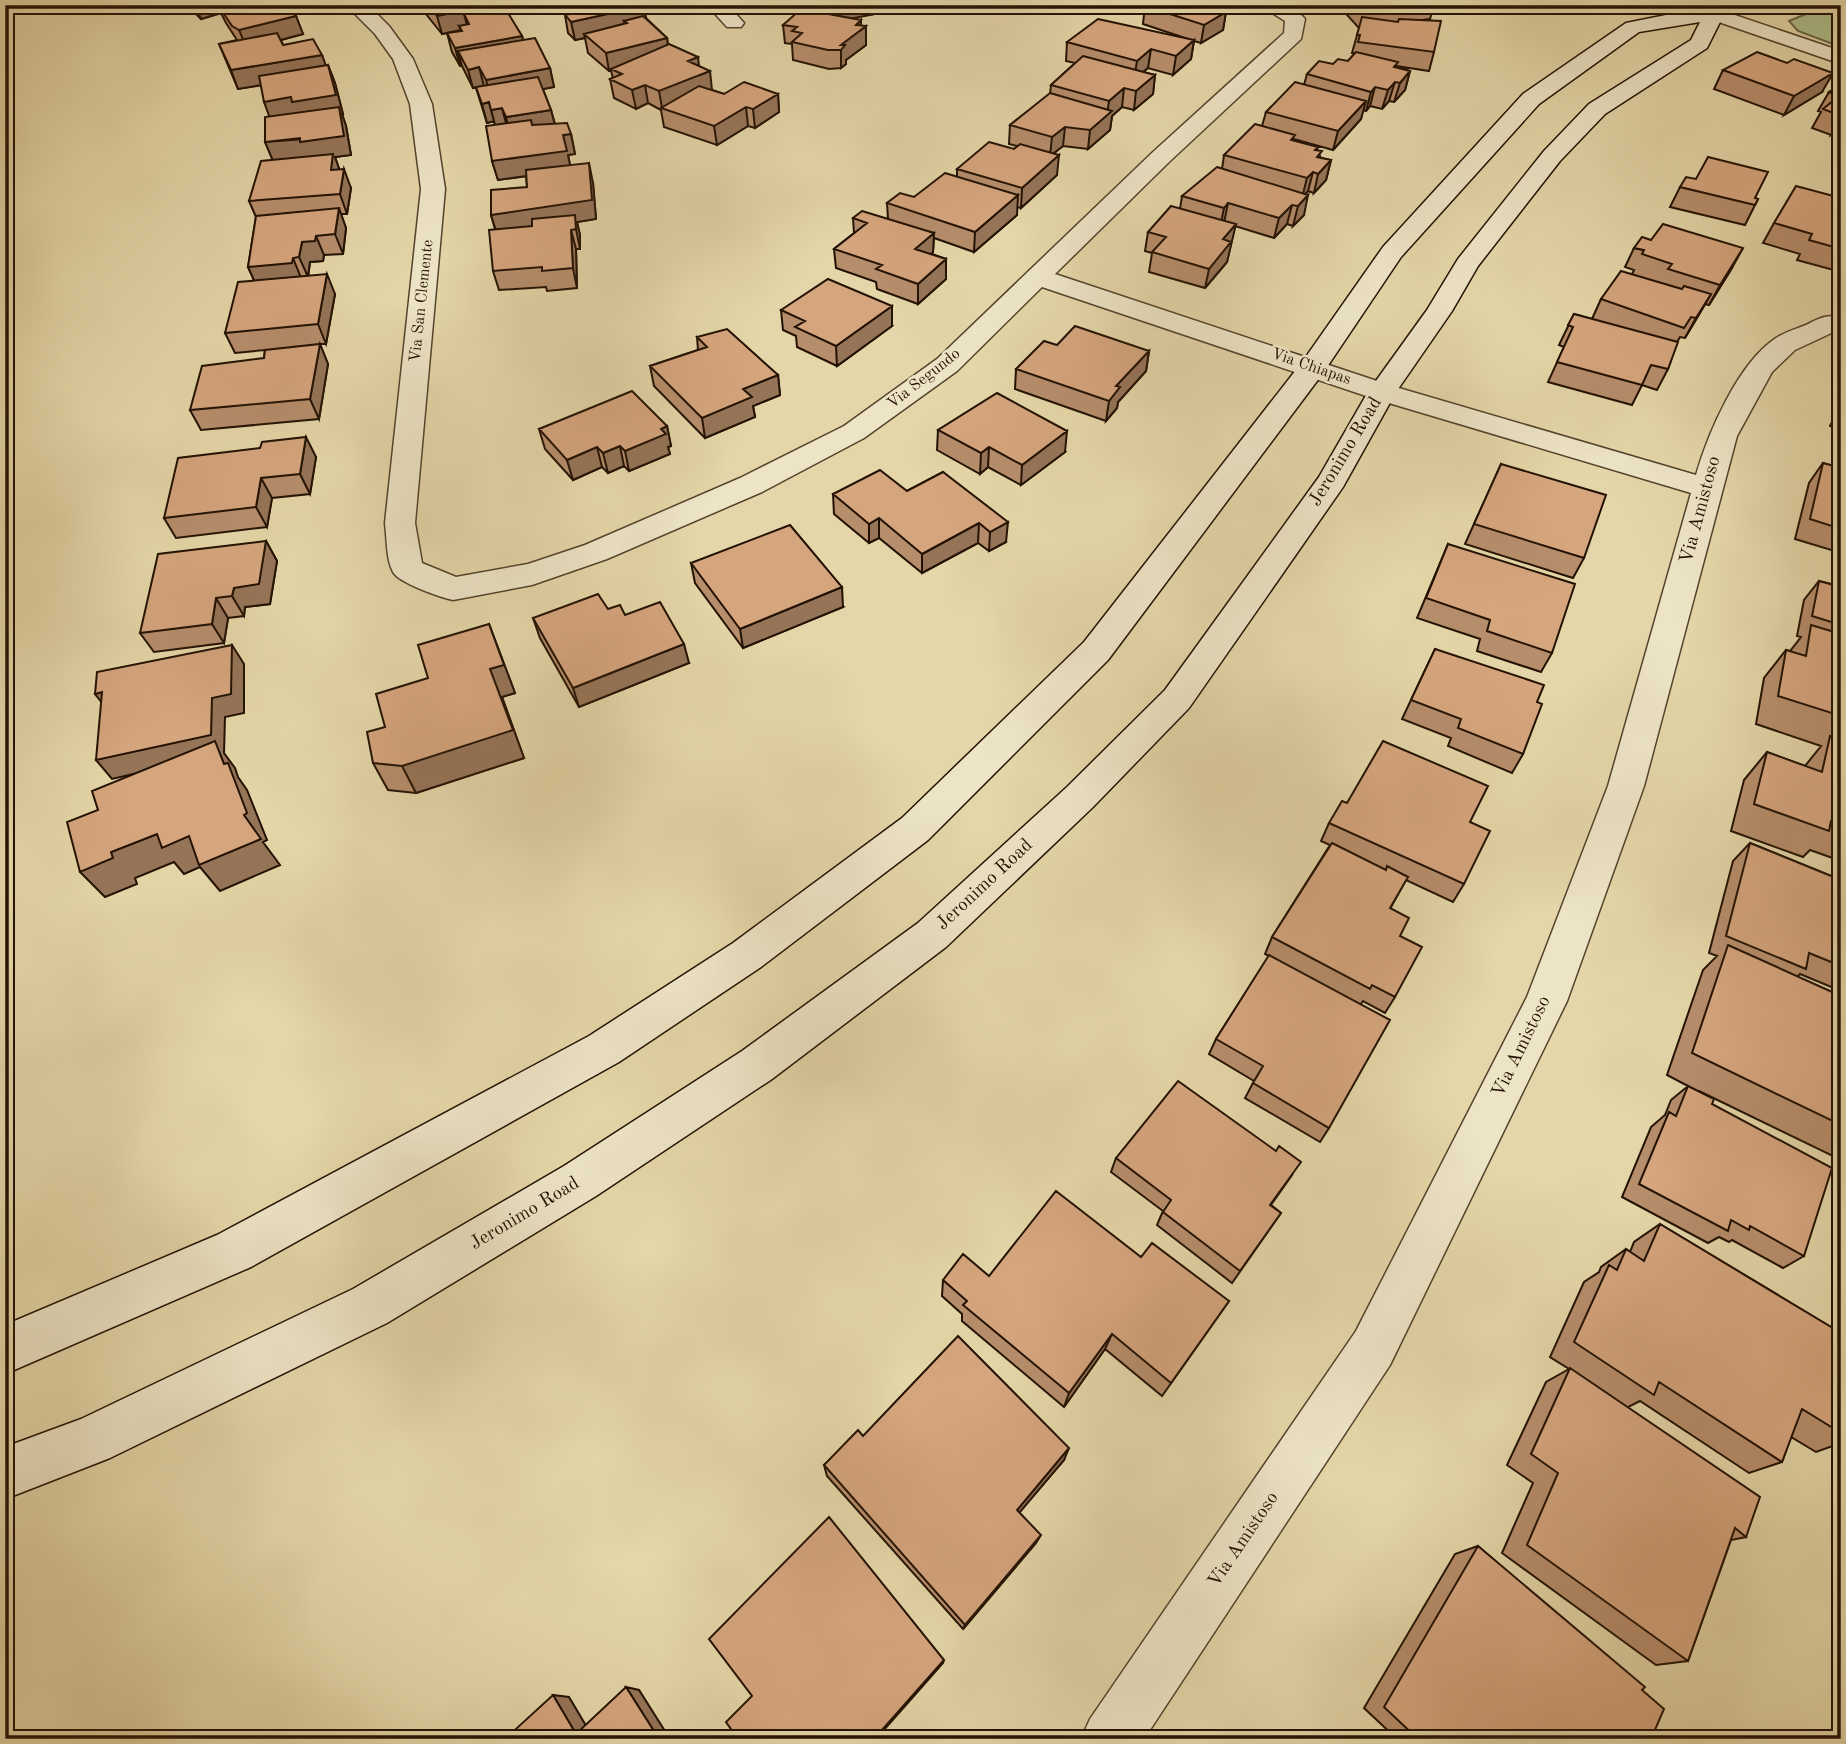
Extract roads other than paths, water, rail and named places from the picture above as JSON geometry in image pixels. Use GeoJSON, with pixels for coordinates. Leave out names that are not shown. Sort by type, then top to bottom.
{"type":"FeatureCollection","features":[{"type":"Feature","properties":{"kind":"street","name":"Via San Clemente"},"geometry":{"type":"LineString","coordinates":[[356,5],[383,30],[403,59],[421,104],[433,189],[400,523],[407,569],[453,589]]}},
{"type":"Feature","properties":{"kind":"street"},"geometry":{"type":"LineString","coordinates":[[717,5],[734,23]]}},
{"type":"Feature","properties":{"kind":"street","name":"Via Segundo"},"geometry":{"type":"LineString","coordinates":[[453,589],[532,574],[596,552],[751,485],[854,432],[947,365],[1161,156],[1294,35],[1295,19],[1270,5]]}},
{"type":"Feature","properties":{"kind":"street"},"geometry":{"type":"LineString","coordinates":[[5,1350],[234,1251],[604,1049],[769,939],[915,829],[1096,651],[1313,367],[1392,251],[1531,99],[1633,27],[1723,9],[1841,58]]}},
{"type":"Feature","properties":{"kind":"street","name":"Jeronimo Road"},"geometry":{"type":"LineString","coordinates":[[5,1473],[92,1440],[370,1306],[580,1181],[758,1065],[932,935],[1080,797],[1177,699],[1332,480],[1382,392],[1439,312],[1467,264],[1552,156],[1597,109],[1700,44],[1723,9]]}},
{"type":"Feature","properties":{"kind":"street","name":"Via Chiapas"},"geometry":{"type":"LineString","coordinates":[[1038,277],[1382,392],[1707,488]]}},
{"type":"Feature","properties":{"kind":"street","name":"Via Amistoso"},"geometry":{"type":"LineString","coordinates":[[1110,1739],[1373,1348],[1546,1002],[1626,786],[1722,436],[1761,368],[1785,344],[1831,323]]}}]}
